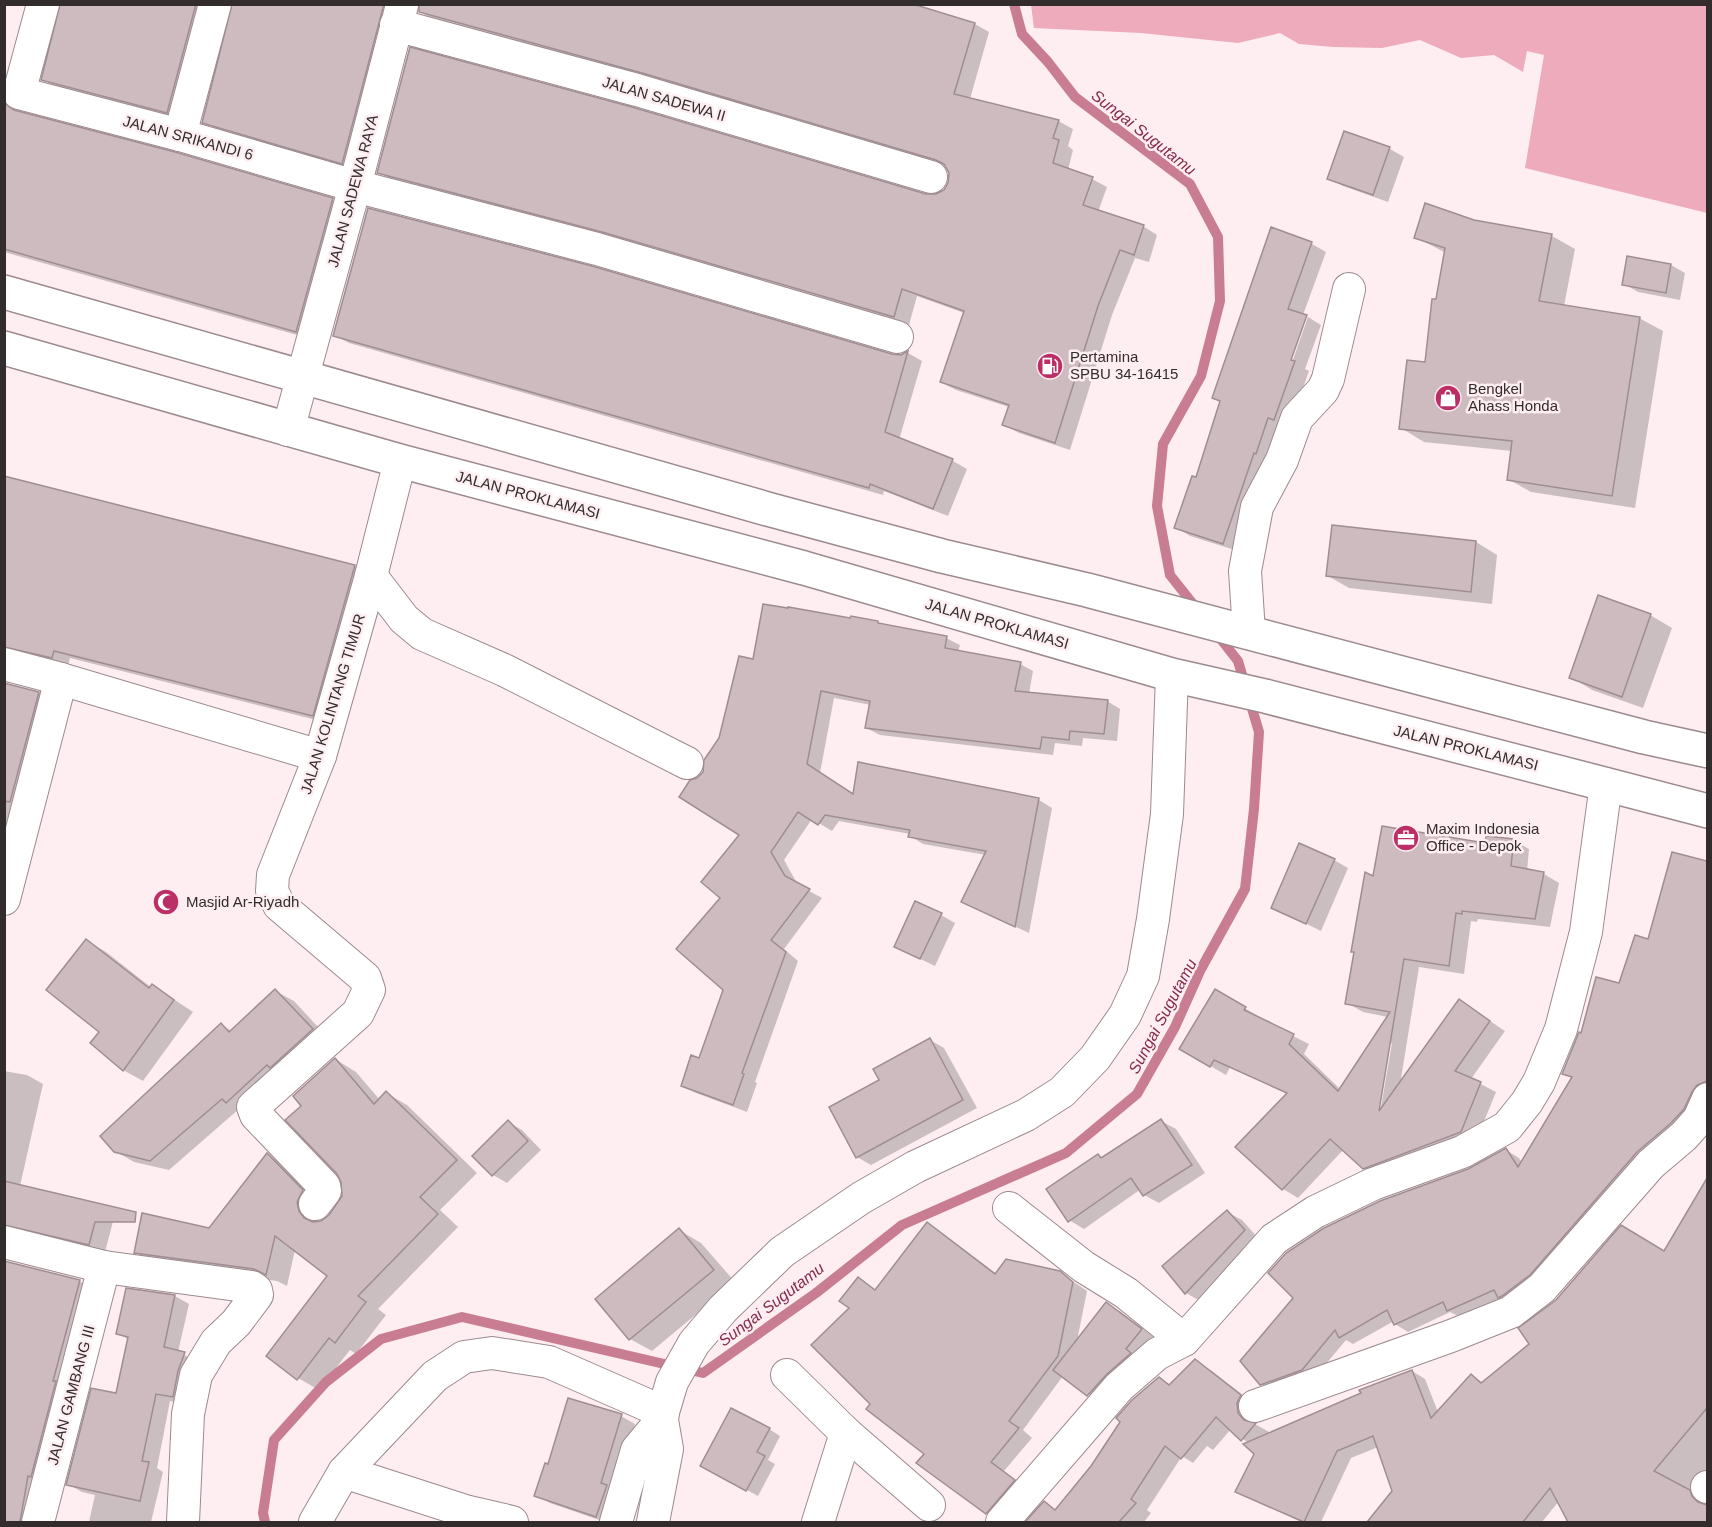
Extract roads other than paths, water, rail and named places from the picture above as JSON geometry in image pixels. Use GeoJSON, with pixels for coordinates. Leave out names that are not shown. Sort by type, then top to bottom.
{"type":"FeatureCollection","features":[{"type":"Feature","properties":{"kind":"street","name":"JALAN SRIKANDI 6"},"geometry":{"type":"LineString","coordinates":[[43,4],[19,93],[180,135],[356,186],[597,249],[897,337]]}},
{"type":"Feature","properties":{"kind":"street"},"geometry":{"type":"LineString","coordinates":[[180,135],[215,4]]}},
{"type":"Feature","properties":{"kind":"street","name":"JALAN SADEWA II"},"geometry":{"type":"LineString","coordinates":[[399,15],[637,90],[931,177]]}},
{"type":"Feature","properties":{"kind":"street","name":"JALAN SADEWA RAYA"},"geometry":{"type":"LineString","coordinates":[[303,378],[356,186],[399,15]]}},
{"type":"Feature","properties":{"kind":"street"},"geometry":{"type":"LineString","coordinates":[[1244,631],[1245,571],[1257,507],[1262,493],[1282,460],[1297,418],[1323,390],[1328,379],[1349,289]]}},
{"type":"Feature","properties":{"kind":"street"},"geometry":{"type":"LineString","coordinates":[[4,292],[782,513],[942,556],[1087,590],[1644,737],[1707,751]]}},
{"type":"Feature","properties":{"kind":"street","name":"JALAN PROKLAMASI"},"geometry":{"type":"LineString","coordinates":[[4,348],[400,461],[804,568],[1185,678],[1265,696],[1707,811]]}},
{"type":"Feature","properties":{"kind":"street"},"geometry":{"type":"LineString","coordinates":[[288,430],[303,378]]}},
{"type":"Feature","properties":{"kind":"street","name":"JALAN KOLINTANG TIMUR"},"geometry":{"type":"LineString","coordinates":[[315,1204],[325,1191],[324,1186],[255,1115],[253,1110],[255,1105],[358,1013],[369,990],[365,978],[279,905],[272,891],[273,875],[320,756],[371,576],[400,461]]}},
{"type":"Feature","properties":{"kind":"street"},"geometry":{"type":"LineString","coordinates":[[371,576],[404,618],[422,634],[504,670],[687,763]]}},
{"type":"Feature","properties":{"kind":"street"},"geometry":{"type":"LineString","coordinates":[[4,664],[62,679],[320,756]]}},
{"type":"Feature","properties":{"kind":"street"},"geometry":{"type":"LineString","coordinates":[[616,1522],[636,1450],[662,1416],[672,1382],[694,1344],[723,1310],[782,1252],[861,1198],[915,1167],[1026,1115],[1062,1092],[1095,1058],[1125,1015],[1143,976],[1155,908],[1185,678]]}},
{"type":"Feature","properties":{"kind":"street"},"geometry":{"type":"LineString","coordinates":[[4,899],[62,679]]}},
{"type":"Feature","properties":{"kind":"street"},"geometry":{"type":"LineString","coordinates":[[1002,1522],[1119,1387],[1157,1354],[1184,1340],[1274,1239],[1315,1212],[1373,1184],[1462,1152],[1507,1127],[1527,1102],[1539,1082],[1561,1029],[1586,932],[1606,784]]}},
{"type":"Feature","properties":{"kind":"street"},"geometry":{"type":"LineString","coordinates":[[1256,1406],[1511,1312],[1542,1287],[1651,1164],[1684,1136],[1698,1119],[1707,1098]]}},
{"type":"Feature","properties":{"kind":"street"},"geometry":{"type":"LineString","coordinates":[[1009,1208],[1084,1268],[1126,1293],[1184,1340]]}},
{"type":"Feature","properties":{"kind":"street"},"geometry":{"type":"LineString","coordinates":[[4,1242],[104,1267],[252,1287],[256,1290],[256,1295],[236,1323],[210,1349],[196,1375],[188,1414],[183,1522]]}},
{"type":"Feature","properties":{"kind":"street","name":"JALAN GAMBANG III"},"geometry":{"type":"LineString","coordinates":[[38,1522],[104,1267]]}},
{"type":"Feature","properties":{"kind":"street"},"geometry":{"type":"LineString","coordinates":[[315,1522],[344,1472],[435,1376],[464,1357],[492,1353],[549,1362],[662,1416]]}},
{"type":"Feature","properties":{"kind":"street"},"geometry":{"type":"LineString","coordinates":[[787,1375],[846,1433],[929,1505]]}},
{"type":"Feature","properties":{"kind":"street"},"geometry":{"type":"LineString","coordinates":[[653,1522],[667,1449],[662,1416]]}},
{"type":"Feature","properties":{"kind":"street"},"geometry":{"type":"LineString","coordinates":[[818,1522],[846,1433]]}},
{"type":"Feature","properties":{"kind":"street"},"geometry":{"type":"LineString","coordinates":[[344,1472],[463,1517],[512,1522]]}},
{"type":"Feature","properties":{"kind":"waterway","name":"Sungai Sugutamu"},"geometry":{"type":"LineString","coordinates":[[1014,4],[1022,34],[1048,62],[1075,97],[1190,184],[1218,237],[1220,301],[1201,376],[1163,444],[1157,506],[1170,575],[1197,609]]}},
{"type":"Feature","properties":{"kind":"waterway","name":"Sungai Sugutamu"},"geometry":{"type":"LineString","coordinates":[[265,1522],[263,1513],[274,1440],[326,1382],[381,1339],[462,1317],[703,1373],[816,1293],[902,1225],[1066,1153],[1137,1094],[1175,1027],[1201,969],[1245,889],[1254,809],[1259,732],[1238,661],[1216,633]]}},
{"type":"Feature","properties":{"kind":"place","name":"Pertamina SPBU 34-16415"},"geometry":{"type":"Point","coordinates":[1050,366]}},
{"type":"Feature","properties":{"kind":"place","name":"Bengkel Ahass Honda"},"geometry":{"type":"Point","coordinates":[1448,398]}},
{"type":"Feature","properties":{"kind":"place","name":"Maxim Indonesia Office - Depok"},"geometry":{"type":"Point","coordinates":[1406,838]}},
{"type":"Feature","properties":{"kind":"place","name":"Masjid Ar-Riyadh"},"geometry":{"type":"Point","coordinates":[166,902]}}]}
